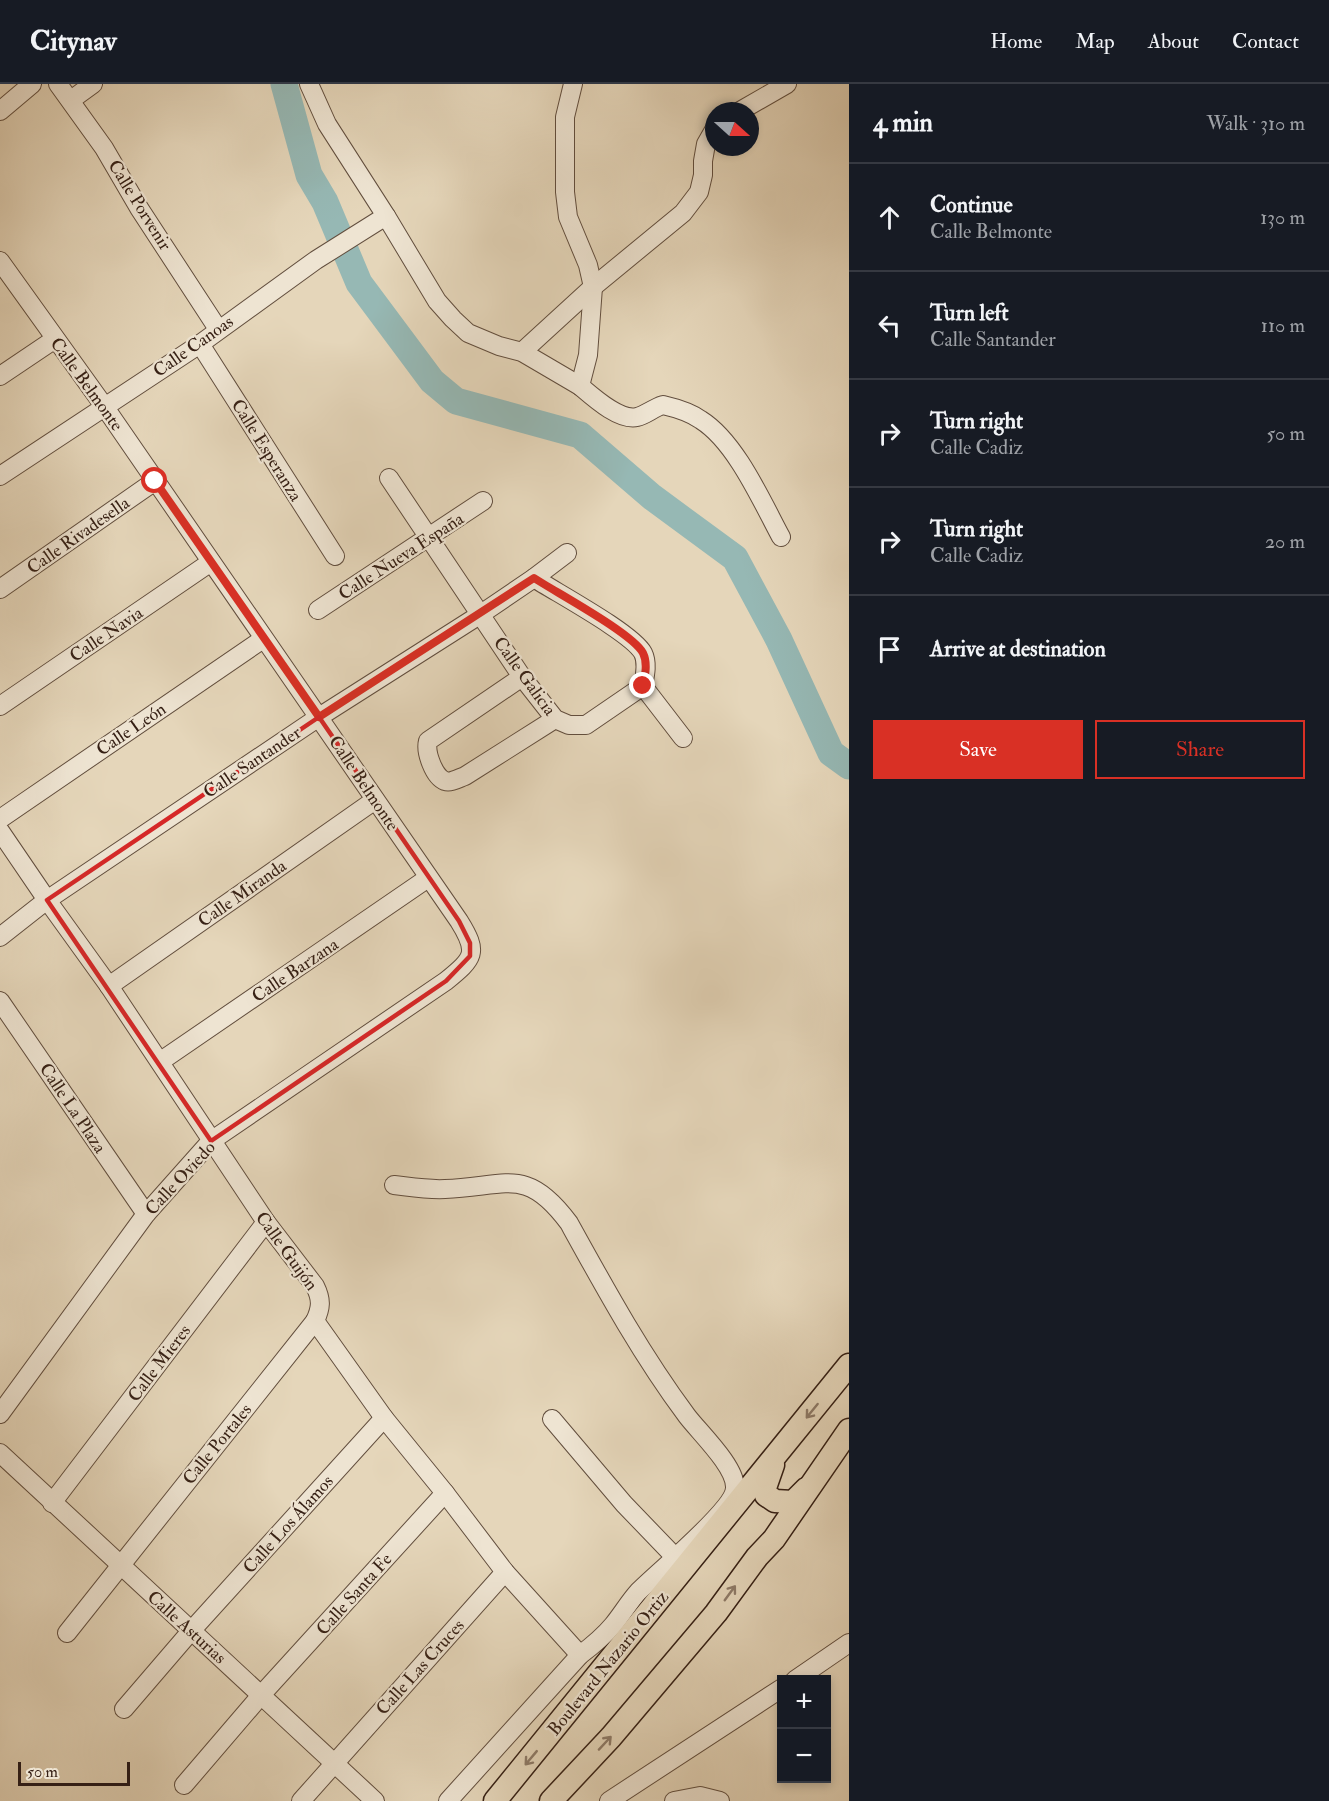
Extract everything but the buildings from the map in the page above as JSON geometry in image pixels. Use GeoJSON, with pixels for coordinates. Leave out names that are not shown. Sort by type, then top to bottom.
{"type":"FeatureCollection","features":[{"type":"Feature","properties":{"kind":"main road","name":"Boulevard Nazario Ortiz"},"geometry":{"type":"LineString","coordinates":[[495,1801],[849,1365]]}},
{"type":"Feature","properties":{"kind":"main road","name":"Boulevard Nazario Ortiz"},"geometry":{"type":"LineString","coordinates":[[551,1801],[611,1737],[710,1621],[757,1557],[774,1539],[849,1430]]}},
{"type":"Feature","properties":{"kind":"main road","name":"Boulevard Nazario Ortiz"},"geometry":{"type":"LineString","coordinates":[[782,1448],[769,1471],[765,1488],[766,1495],[775,1501],[793,1502],[815,1482]]}},
{"type":"Feature","properties":{"kind":"main road","name":"Boulevard Nazario Ortiz"},"geometry":{"type":"LineString","coordinates":[[721,1525],[736,1511],[751,1502],[765,1507],[771,1515],[771,1523],[757,1557]]}},
{"type":"Feature","properties":{"kind":"street"},"geometry":{"type":"LineString","coordinates":[[0,111],[32,84]]}},
{"type":"Feature","properties":{"kind":"street","name":"Calle Porvenir"},"geometry":{"type":"LineString","coordinates":[[58,84],[104,148],[139,208],[219,329]]}},
{"type":"Feature","properties":{"kind":"street"},"geometry":{"type":"LineString","coordinates":[[71,100],[93,84]]}},
{"type":"Feature","properties":{"kind":"street"},"geometry":{"type":"LineString","coordinates":[[309,84],[327,124],[379,220],[453,319],[468,333],[499,346],[522,352],[580,386],[600,404],[628,417],[644,415],[663,405],[686,412],[704,421],[717,434],[744,470],[781,537]]}},
{"type":"Feature","properties":{"kind":"street"},"geometry":{"type":"LineString","coordinates":[[573,84],[565,117],[565,192],[568,217],[588,265],[592,287],[588,355],[580,386]]}},
{"type":"Feature","properties":{"kind":"street"},"geometry":{"type":"LineString","coordinates":[[756,102],[788,84]]}},
{"type":"Feature","properties":{"kind":"street"},"geometry":{"type":"LineString","coordinates":[[522,352],[592,287],[682,213],[699,192],[705,150]]}},
{"type":"Feature","properties":{"kind":"street","name":"Calle Canoas"},"geometry":{"type":"LineString","coordinates":[[0,476],[104,405],[200,344],[316,260],[379,220]]}},
{"type":"Feature","properties":{"kind":"street","name":"Calle Belmonte"},"geometry":{"type":"LineString","coordinates":[[0,261],[104,405],[467,933],[471,949],[466,964],[446,981]]}},
{"type":"Feature","properties":{"kind":"street"},"geometry":{"type":"LineString","coordinates":[[0,376],[55,339]]}},
{"type":"Feature","properties":{"kind":"street","name":"Calle Esperanza"},"geometry":{"type":"LineString","coordinates":[[200,344],[334,556]]}},
{"type":"Feature","properties":{"kind":"street","name":"Calle Galicia"},"geometry":{"type":"LineString","coordinates":[[389,478],[522,676],[555,719],[568,724],[586,725],[643,686]]}},
{"type":"Feature","properties":{"kind":"street","name":"Calle Rivadesella"},"geometry":{"type":"LineString","coordinates":[[0,589],[155,481]]}},
{"type":"Feature","properties":{"kind":"street","name":"Calle Nueva España"},"geometry":{"type":"LineString","coordinates":[[318,610],[483,501]]}},
{"type":"Feature","properties":{"kind":"street","name":"Calle Santander"},"geometry":{"type":"LineString","coordinates":[[0,937],[46,900],[319,717],[481,614],[567,553]]}},
{"type":"Feature","properties":{"kind":"street","name":"Calle Navia"},"geometry":{"type":"LineString","coordinates":[[0,706],[211,562]]}},
{"type":"Feature","properties":{"kind":"street"},"geometry":{"type":"LineString","coordinates":[[534,578],[636,645],[645,661],[643,686],[684,738]]}},
{"type":"Feature","properties":{"kind":"street","name":"Calle León"},"geometry":{"type":"LineString","coordinates":[[0,819],[263,639]]}},
{"type":"Feature","properties":{"kind":"street"},"geometry":{"type":"LineString","coordinates":[[522,676],[428,741],[426,749],[428,758],[442,779],[447,781],[458,779],[555,719]]}},
{"type":"Feature","properties":{"kind":"street","name":"Calle Miranda"},"geometry":{"type":"LineString","coordinates":[[110,986],[375,800]]}},
{"type":"Feature","properties":{"kind":"street","name":"Calle Guijón"},"geometry":{"type":"LineString","coordinates":[[0,831],[46,900],[110,986],[266,1222],[303,1268],[320,1296],[321,1308],[315,1321]]}},
{"type":"Feature","properties":{"kind":"street","name":"Calle Barzana"},"geometry":{"type":"LineString","coordinates":[[161,1061],[428,878]]}},
{"type":"Feature","properties":{"kind":"street","name":"Calle Oviedo"},"geometry":{"type":"LineString","coordinates":[[0,1414],[146,1214],[211,1142],[446,981]]}},
{"type":"Feature","properties":{"kind":"street","name":"Calle La Plaza"},"geometry":{"type":"LineString","coordinates":[[0,1001],[146,1214]]}},
{"type":"Feature","properties":{"kind":"street"},"geometry":{"type":"LineString","coordinates":[[394,1185],[442,1189],[521,1183],[538,1190],[555,1204],[639,1347],[726,1465],[735,1485],[732,1498],[720,1514],[637,1593],[601,1638],[580,1655],[448,1801]]}},
{"type":"Feature","properties":{"kind":"street","name":"Calle Mieres"},"geometry":{"type":"LineString","coordinates":[[52,1503],[266,1222]]}},
{"type":"Feature","properties":{"kind":"street"},"geometry":{"type":"LineString","coordinates":[[315,1321],[384,1418],[446,1493],[505,1572],[580,1655]]}},
{"type":"Feature","properties":{"kind":"street","name":"Calle Portales"},"geometry":{"type":"LineString","coordinates":[[67,1633],[315,1321]]}},
{"type":"Feature","properties":{"kind":"street","name":"Calle Los Álamos"},"geometry":{"type":"LineString","coordinates":[[124,1709],[191,1630],[384,1418]]}},
{"type":"Feature","properties":{"kind":"street"},"geometry":{"type":"LineString","coordinates":[[552,1419],[624,1504],[675,1557]]}},
{"type":"Feature","properties":{"kind":"street","name":"Calle Asturias"},"geometry":{"type":"LineString","coordinates":[[0,1453],[375,1801]]}},
{"type":"Feature","properties":{"kind":"street","name":"Calle Santa Fe"},"geometry":{"type":"LineString","coordinates":[[184,1785],[262,1694],[446,1493]]}},
{"type":"Feature","properties":{"kind":"street","name":"Calle Las Cruces"},"geometry":{"type":"LineString","coordinates":[[301,1801],[505,1572]]}},
{"type":"Feature","properties":{"kind":"street"},"geometry":{"type":"LineString","coordinates":[[802,1675],[849,1643]]}},
{"type":"Feature","properties":{"kind":"street"},"geometry":{"type":"LineString","coordinates":[[609,1801],[777,1691]]}},
{"type":"Feature","properties":{"kind":"street"},"geometry":{"type":"LineString","coordinates":[[674,1801],[700,1796],[720,1801]]}},
{"type":"Feature","properties":{"kind":"highlighted area"},"geometry":{"type":"Polygon","coordinates":[[[319,717],[459,921],[470,943],[470,956],[446,981],[211,1141],[47,900],[319,717]]]}},
{"type":"Feature","properties":{"kind":"waterway"},"geometry":{"type":"LineString","coordinates":[[284,84],[309,175],[325,202],[359,283],[432,381],[456,401],[580,435],[652,497],[735,558],[779,640],[831,753],[849,766]]}},
{"type":"Feature","properties":{"kind":"route"},"geometry":{"type":"LineString","coordinates":[[155,481],[319,717],[534,578],[628,637],[643,654],[646,667],[643,686]]}}]}
